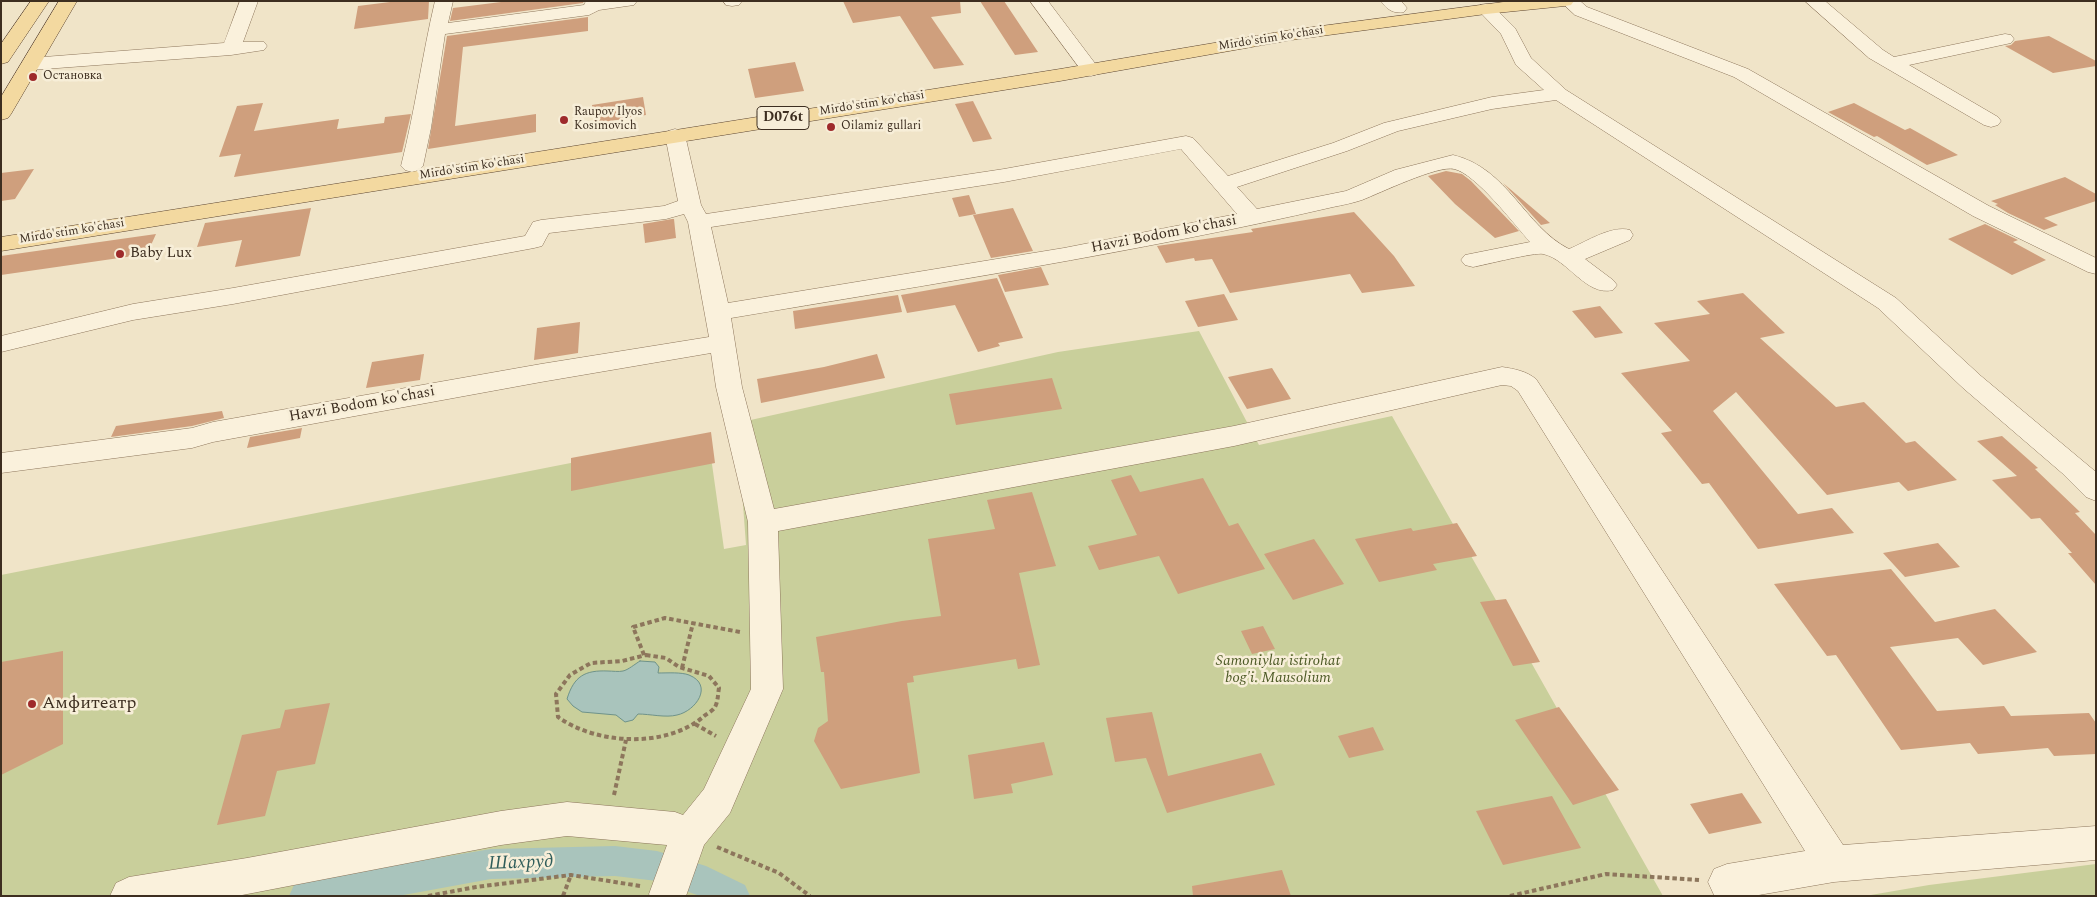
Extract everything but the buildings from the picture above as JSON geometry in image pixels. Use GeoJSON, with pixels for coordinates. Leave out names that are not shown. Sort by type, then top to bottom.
{"type":"FeatureCollection","features":[{"type":"Feature","properties":{"kind":"main road"},"geometry":{"type":"LineString","coordinates":[[1,58],[40,1]]}},
{"type":"Feature","properties":{"kind":"main road"},"geometry":{"type":"LineString","coordinates":[[1,114],[68,1]]}},
{"type":"Feature","properties":{"kind":"main road","name":"Mirdo'stim ko'chasi"},"geometry":{"type":"LineString","coordinates":[[1,244],[675,135],[1086,64],[1394,5],[1462,1]]}},
{"type":"Feature","properties":{"kind":"main road","name":"Mirdo'stim ko'chasi"},"geometry":{"type":"LineString","coordinates":[[1,229],[1086,64],[1486,9],[1565,1]]}},
{"type":"Feature","properties":{"kind":"street"},"geometry":{"type":"LineString","coordinates":[[231,49],[249,1]]}},
{"type":"Feature","properties":{"kind":"street"},"geometry":{"type":"LineString","coordinates":[[412,166],[421,128],[437,30],[444,1]]}},
{"type":"Feature","properties":{"kind":"street"},"geometry":{"type":"LineString","coordinates":[[437,30],[589,10],[595,4],[628,1]]}},
{"type":"Feature","properties":{"kind":"street"},"geometry":{"type":"LineString","coordinates":[[1038,1],[1086,64]]}},
{"type":"Feature","properties":{"kind":"street"},"geometry":{"type":"LineString","coordinates":[[1569,1],[1581,11],[1741,73],[1982,211],[2096,267]]}},
{"type":"Feature","properties":{"kind":"street"},"geometry":{"type":"LineString","coordinates":[[1814,1],[1876,54],[1991,121]]}},
{"type":"Feature","properties":{"kind":"street"},"geometry":{"type":"LineString","coordinates":[[1486,9],[1509,32],[1523,61],[1559,94],[1887,303],[1972,382],[2072,466],[2096,490]]}},
{"type":"Feature","properties":{"kind":"street"},"geometry":{"type":"LineString","coordinates":[[1892,63],[2005,39]]}},
{"type":"Feature","properties":{"kind":"street"},"geometry":{"type":"LineString","coordinates":[[31,64],[258,46]]}},
{"type":"Feature","properties":{"kind":"street"},"geometry":{"type":"LineString","coordinates":[[1225,184],[1322,153],[1391,127],[1492,103],[1559,94]]}},
{"type":"Feature","properties":{"kind":"street"},"geometry":{"type":"LineString","coordinates":[[675,135],[718,312],[729,387],[763,535],[767,689],[717,801],[677,868]]}},
{"type":"Feature","properties":{"kind":"street"},"geometry":{"type":"LineString","coordinates":[[1,344],[133,312],[233,296],[534,241],[541,227],[666,212],[695,213],[851,201],[1105,158],[1186,142],[1225,184],[1252,217]]}},
{"type":"Feature","properties":{"kind":"street","name":"Havzi Bodom ko'chasi"},"geometry":{"type":"LineString","coordinates":[[718,312],[1064,255],[1252,217],[1353,196],[1403,175],[1453,161],[1469,167],[1485,180],[1512,207],[1545,246],[1568,258],[1605,285]]}},
{"type":"Feature","properties":{"kind":"street"},"geometry":{"type":"LineString","coordinates":[[1568,258],[1622,235]]}},
{"type":"Feature","properties":{"kind":"street"},"geometry":{"type":"LineString","coordinates":[[1473,260],[1545,246]]}},
{"type":"Feature","properties":{"kind":"street","name":"Havzi Bodom ko'chasi"},"geometry":{"type":"LineString","coordinates":[[1,463],[192,438],[222,430],[722,343]]}},
{"type":"Feature","properties":{"kind":"street"},"geometry":{"type":"LineString","coordinates":[[763,535],[811,516],[1234,436],[1502,376],[1519,379],[1527,385],[1834,864]]}},
{"type":"Feature","properties":{"kind":"street"},"geometry":{"type":"LineString","coordinates":[[129,896],[247,876],[501,828],[567,818],[674,829],[677,868]]}},
{"type":"Feature","properties":{"kind":"street"},"geometry":{"type":"LineString","coordinates":[[1727,882],[1834,864],[2096,843]]}},
{"type":"Feature","properties":{"kind":"path"},"geometry":{"type":"LineString","coordinates":[[644,655],[633,627],[665,618],[765,637]]}},
{"type":"Feature","properties":{"kind":"path"},"geometry":{"type":"LineString","coordinates":[[682,668],[693,623]]}},
{"type":"Feature","properties":{"kind":"path"},"geometry":{"type":"LineString","coordinates":[[644,655],[666,658],[682,668],[708,676],[719,688],[715,707],[692,726],[661,735],[626,740],[597,736],[573,728],[558,717],[556,694],[570,675],[591,663],[622,661],[644,655]]}},
{"type":"Feature","properties":{"kind":"path"},"geometry":{"type":"LineString","coordinates":[[608,823],[626,740]]}},
{"type":"Feature","properties":{"kind":"path"},"geometry":{"type":"LineString","coordinates":[[428,896],[476,887],[570,875],[655,888],[677,868],[779,873],[810,896]]}},
{"type":"Feature","properties":{"kind":"path"},"geometry":{"type":"LineString","coordinates":[[1510,896],[1606,874],[1727,882]]}},
{"type":"Feature","properties":{"kind":"path"},"geometry":{"type":"LineString","coordinates":[[563,896],[570,875]]}},
{"type":"Feature","properties":{"kind":"green space","name":"Samoniylar istirohat bog'i. Mausolium"},"geometry":{"type":"Polygon","coordinates":[[[1199,331],[1259,445],[1392,416],[1663,896],[1,896],[1,575],[708,436],[724,549],[746,545],[737,423],[1058,352],[1199,331]]]}},
{"type":"Feature","properties":{"kind":"green space"},"geometry":{"type":"Polygon","coordinates":[[[2096,864],[2096,896],[1865,896],[1929,885],[2096,864]]]}},
{"type":"Feature","properties":{"kind":"water"},"geometry":{"type":"Polygon","coordinates":[[[640,661],[655,662],[659,667],[658,673],[682,673],[696,679],[701,691],[696,703],[684,713],[677,715],[638,714],[633,720],[625,722],[616,715],[582,712],[567,699],[573,685],[587,673],[623,671],[640,661]]]}},
{"type":"Feature","properties":{"kind":"waterway","name":"Шахруд"},"geometry":{"type":"LineString","coordinates":[[305,896],[491,864],[615,861],[657,866],[706,882],[734,896]]}},
{"type":"Feature","properties":{"kind":"place","name":"Остановка"},"geometry":{"type":"Point","coordinates":[33,77]}},
{"type":"Feature","properties":{"kind":"place","name":"Raupov Ilyos Kosimovich"},"geometry":{"type":"Point","coordinates":[564,120]}},
{"type":"Feature","properties":{"kind":"place","name":"Oilamiz gullari"},"geometry":{"type":"Point","coordinates":[831,127]}},
{"type":"Feature","properties":{"kind":"place","name":"Baby Lux"},"geometry":{"type":"Point","coordinates":[120,254]}},
{"type":"Feature","properties":{"kind":"place","name":"Амфитеатр"},"geometry":{"type":"Point","coordinates":[32,704]}}]}
